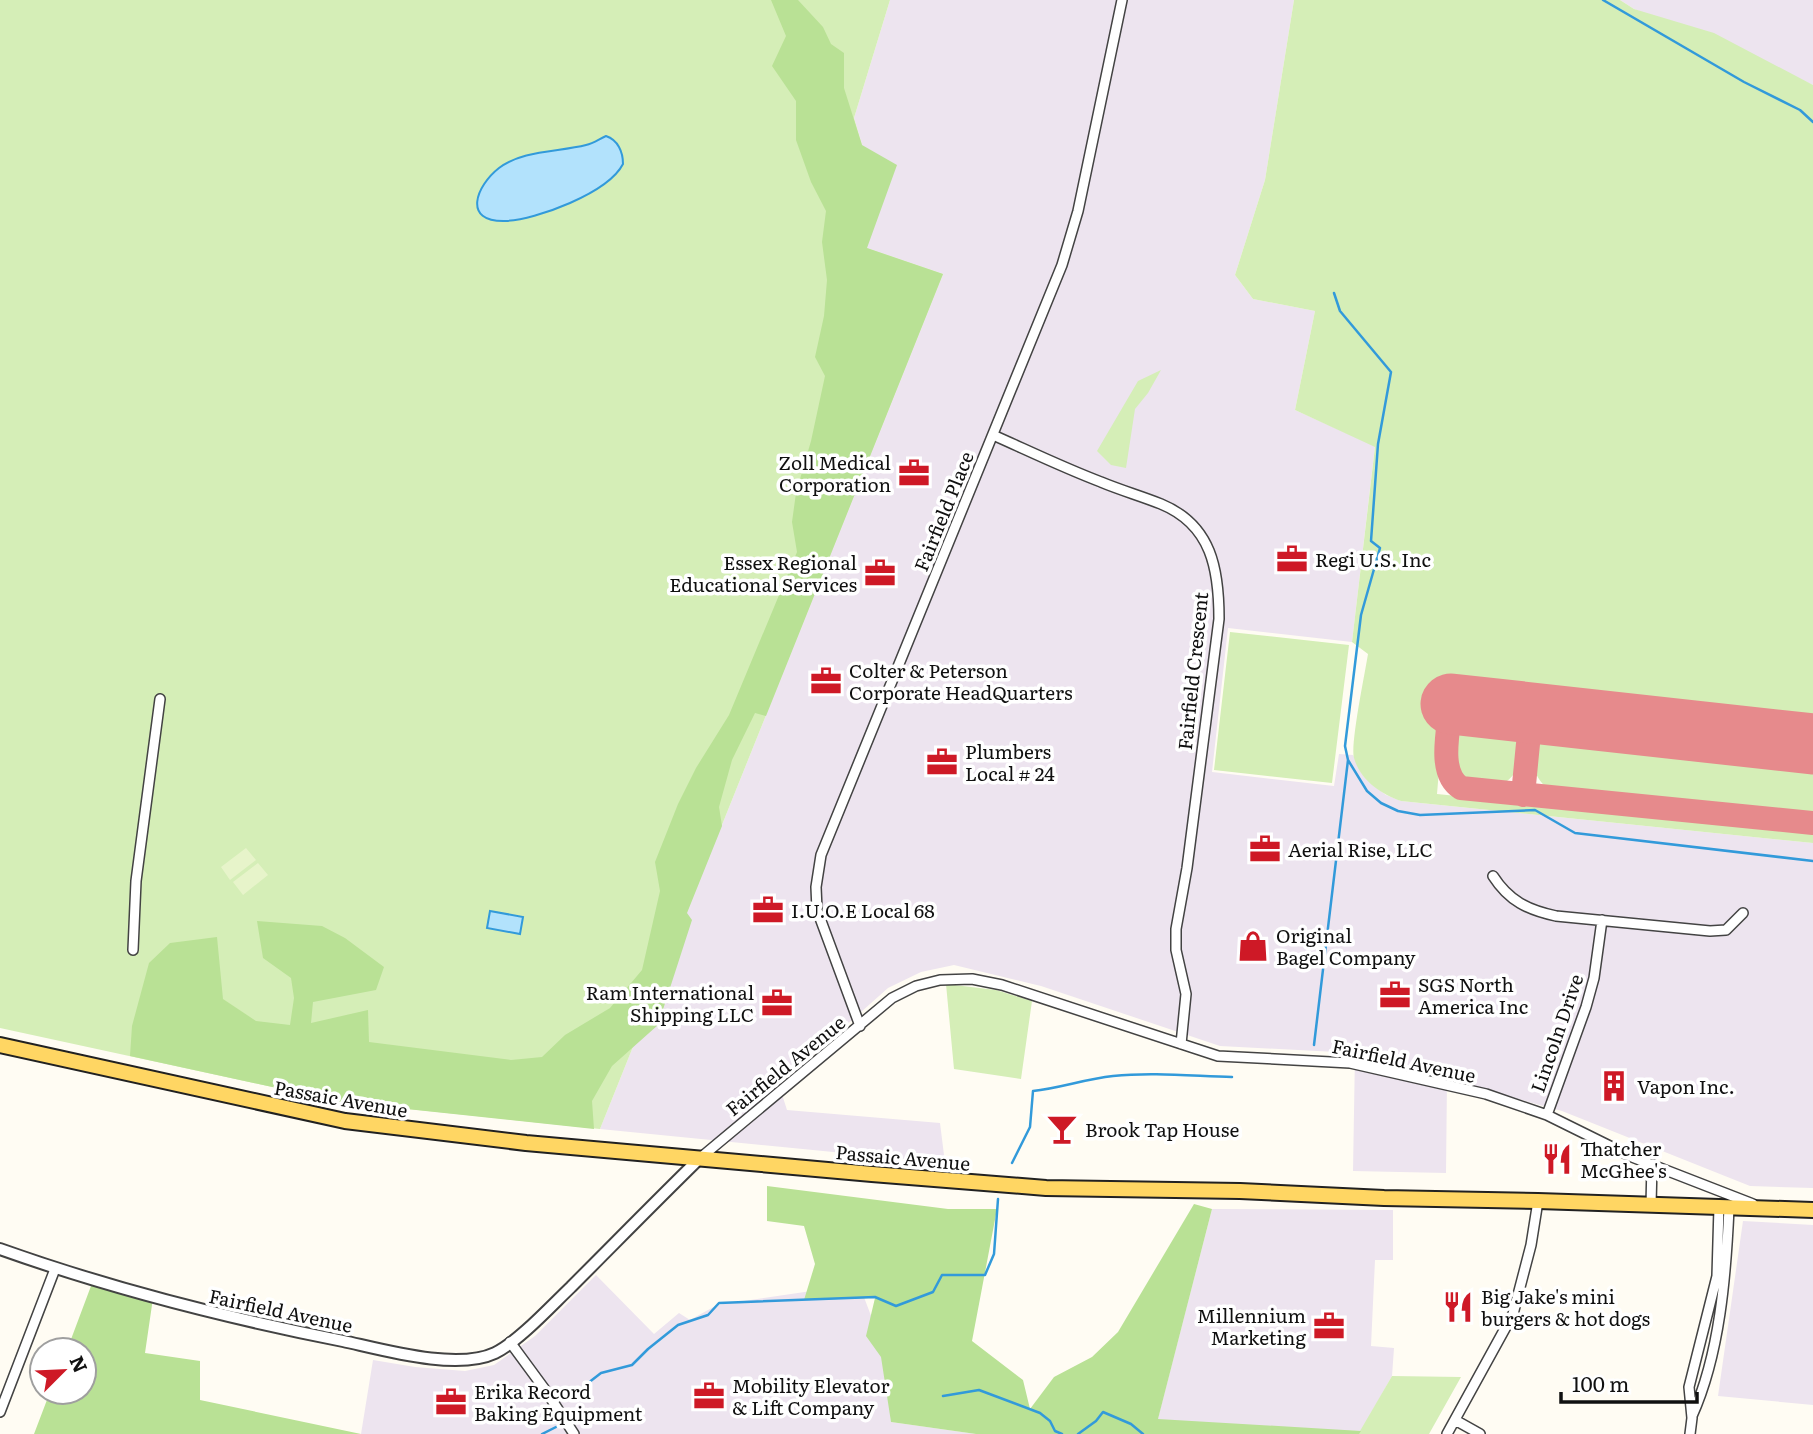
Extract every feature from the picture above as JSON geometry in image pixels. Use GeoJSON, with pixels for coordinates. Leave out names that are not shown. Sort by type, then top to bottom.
{"type":"FeatureCollection","features":[{"type":"Feature","properties":{"kind":"main road","name":"Passaic Avenue"},"geometry":{"type":"LineString","coordinates":[[0,1045],[345,1121],[526,1143],[699,1159],[1046,1188],[1288,1192],[1396,1199],[1538,1200],[1813,1210]]}},
{"type":"Feature","properties":{"kind":"street","name":"Fairfield Place"},"geometry":{"type":"LineString","coordinates":[[860,1026],[817,910],[816,887],[821,855],[1062,265],[1078,211],[1122,0]]}},
{"type":"Feature","properties":{"kind":"street","name":"Fairfield Crescent"},"geometry":{"type":"LineString","coordinates":[[993,435],[1099,482],[1163,505],[1194,528],[1205,540],[1213,558],[1218,581],[1219,619],[1187,868],[1176,929],[1176,950],[1186,994],[1181,1044]]}},
{"type":"Feature","properties":{"kind":"street"},"geometry":{"type":"LineString","coordinates":[[134,950],[136,881],[160,699]]}},
{"type":"Feature","properties":{"kind":"street"},"geometry":{"type":"LineString","coordinates":[[1493,876],[1514,901],[1531,911],[1556,916],[1726,930],[1743,913]]}},
{"type":"Feature","properties":{"kind":"street","name":"Lincoln Drive"},"geometry":{"type":"LineString","coordinates":[[1547,1115],[1589,998],[1602,920]]}},
{"type":"Feature","properties":{"kind":"street","name":"Fairfield Avenue"},"geometry":{"type":"LineString","coordinates":[[0,1249],[55,1269],[239,1320],[391,1351],[463,1360],[496,1352],[548,1309],[699,1159],[882,1006],[904,991],[953,978],[1002,985],[1218,1056],[1350,1063],[1486,1094],[1547,1115],[1652,1164],[1765,1209]]}},
{"type":"Feature","properties":{"kind":"street"},"geometry":{"type":"LineString","coordinates":[[1651,1205],[1652,1164]]}},
{"type":"Feature","properties":{"kind":"street"},"geometry":{"type":"LineString","coordinates":[[1447,1434],[1513,1314],[1531,1245],[1538,1200]]}},
{"type":"Feature","properties":{"kind":"street"},"geometry":{"type":"LineString","coordinates":[[1692,1418],[1704,1390],[1726,1277],[1724,1207]]}},
{"type":"Feature","properties":{"kind":"street"},"geometry":{"type":"LineString","coordinates":[[1690,1434],[1692,1418],[1689,1387],[1717,1276],[1724,1207]]}},
{"type":"Feature","properties":{"kind":"street"},"geometry":{"type":"LineString","coordinates":[[0,1412],[55,1269]]}},
{"type":"Feature","properties":{"kind":"street"},"geometry":{"type":"LineString","coordinates":[[510,1342],[574,1434]]}},
{"type":"Feature","properties":{"kind":"street"},"geometry":{"type":"LineString","coordinates":[[1455,1420],[1480,1434]]}},
{"type":"Feature","properties":{"kind":"shaded area"},"geometry":{"type":"Polygon","coordinates":[[[890,0],[1294,0],[1265,180],[1235,275],[1253,299],[1315,311],[1295,410],[1375,446],[1352,642],[1228,628],[1212,772],[1334,786],[1339,754],[1353,755],[1361,772],[1373,785],[1386,795],[1401,801],[1813,843],[1813,1188],[1750,1186],[1562,1111],[1447,1080],[1446,1173],[1353,1171],[1355,1053],[1220,1046],[1041,986],[954,965],[921,972],[888,988],[779,1085],[787,1110],[940,1123],[945,1163],[600,1129],[943,274],[840,239],[862,145],[854,118],[890,0]]]}},
{"type":"Feature","properties":{"kind":"shaded area"},"geometry":{"type":"Polygon","coordinates":[[[1620,0],[1813,0],[1813,85],[1634,9],[1620,0]]]}},
{"type":"Feature","properties":{"kind":"shaded area"},"geometry":{"type":"Polygon","coordinates":[[[1212,1209],[1393,1210],[1393,1260],[1375,1260],[1371,1346],[1394,1348],[1392,1376],[1361,1431],[1156,1426],[1212,1209]]]}},
{"type":"Feature","properties":{"kind":"shaded area"},"geometry":{"type":"Polygon","coordinates":[[[1743,1221],[1813,1225],[1813,1405],[1718,1396],[1743,1221]]]}},
{"type":"Feature","properties":{"kind":"shaded area"},"geometry":{"type":"Polygon","coordinates":[[[596,1275],[654,1334],[679,1313],[690,1320],[717,1305],[859,1284],[887,1358],[891,1422],[976,1434],[361,1434],[373,1360],[465,1371],[494,1365],[535,1336],[596,1275]]]}},
{"type":"Feature","properties":{"kind":"green space"},"geometry":{"type":"Polygon","coordinates":[[[0,0],[890,0],[854,118],[862,145],[840,239],[943,274],[600,1129],[341,1102],[0,1028],[0,0]]]}},
{"type":"Feature","properties":{"kind":"green space"},"geometry":{"type":"Polygon","coordinates":[[[771,0],[798,0],[823,27],[831,44],[844,53],[844,88],[862,145],[897,165],[867,248],[943,274],[766,716],[755,713],[732,760],[719,807],[722,826],[687,913],[692,920],[658,1025],[612,1066],[592,1101],[594,1129],[341,1102],[130,1056],[132,1026],[149,963],[170,943],[217,937],[223,999],[256,1021],[290,1025],[294,998],[291,978],[263,958],[257,921],[322,926],[345,938],[384,967],[376,990],[313,1002],[311,1023],[368,1010],[369,1042],[511,1060],[542,1057],[565,1035],[610,1008],[642,970],[660,891],[655,862],[678,804],[696,768],[729,715],[797,552],[792,522],[796,493],[825,376],[815,357],[824,316],[827,280],[822,242],[826,211],[811,182],[796,140],[796,101],[772,66],[786,36],[771,0]]]}},
{"type":"Feature","properties":{"kind":"green space"},"geometry":{"type":"Polygon","coordinates":[[[1294,0],[1620,0],[1634,9],[1714,33],[1813,85],[1813,722],[1446,686],[1437,794],[1813,832],[1813,843],[1401,801],[1379,790],[1361,773],[1353,751],[1368,654],[1352,642],[1375,447],[1295,410],[1315,311],[1253,299],[1235,275],[1265,180],[1294,0]]]}},
{"type":"Feature","properties":{"kind":"green space"},"geometry":{"type":"Polygon","coordinates":[[[1161,370],[1135,409],[1126,468],[1111,465],[1097,451],[1138,381],[1161,370]]]}},
{"type":"Feature","properties":{"kind":"green space"},"geometry":{"type":"Polygon","coordinates":[[[1230,632],[1349,645],[1332,783],[1214,770],[1230,632]]]}},
{"type":"Feature","properties":{"kind":"green space"},"geometry":{"type":"Polygon","coordinates":[[[1473,724],[1505,729],[1515,740],[1518,762],[1516,770],[1507,781],[1497,784],[1475,781],[1460,774],[1457,769],[1455,754],[1458,734],[1473,724]]]}},
{"type":"Feature","properties":{"kind":"green space"},"geometry":{"type":"Polygon","coordinates":[[[1563,732],[1813,757],[1813,815],[1546,787],[1537,776],[1534,756],[1544,737],[1563,732]]]}},
{"type":"Feature","properties":{"kind":"green space"},"geometry":{"type":"Polygon","coordinates":[[[246,848],[256,860],[230,880],[221,867],[246,848]]]}},
{"type":"Feature","properties":{"kind":"green space"},"geometry":{"type":"Polygon","coordinates":[[[258,863],[268,875],[243,895],[233,882],[258,863]]]}},
{"type":"Feature","properties":{"kind":"green space"},"geometry":{"type":"Polygon","coordinates":[[[946,984],[996,990],[1032,1001],[1021,1079],[954,1069],[946,984]]]}},
{"type":"Feature","properties":{"kind":"green space"},"geometry":{"type":"Polygon","coordinates":[[[767,1186],[948,1209],[997,1209],[972,1341],[1023,1380],[1030,1409],[1054,1377],[1092,1357],[1118,1332],[1194,1204],[1212,1209],[1158,1419],[1361,1431],[1359,1434],[976,1434],[891,1422],[881,1357],[866,1336],[875,1298],[804,1300],[815,1264],[804,1226],[767,1221],[767,1186]]]}},
{"type":"Feature","properties":{"kind":"green space"},"geometry":{"type":"Polygon","coordinates":[[[94,1278],[153,1298],[145,1353],[200,1361],[200,1400],[361,1434],[34,1434],[45,1406],[98,1406],[98,1336],[72,1336],[94,1278]]]}},
{"type":"Feature","properties":{"kind":"green space"},"geometry":{"type":"Polygon","coordinates":[[[1392,1376],[1461,1377],[1429,1434],[1154,1434],[1156,1426],[1360,1431],[1392,1376]]]}},
{"type":"Feature","properties":{"kind":"water"},"geometry":{"type":"Polygon","coordinates":[[[606,136],[614,140],[619,147],[623,164],[615,175],[587,195],[534,216],[505,221],[491,220],[483,216],[478,209],[479,193],[484,184],[508,162],[530,155],[586,145],[606,136]]]}},
{"type":"Feature","properties":{"kind":"water"},"geometry":{"type":"Polygon","coordinates":[[[490,911],[523,917],[520,934],[487,928],[490,911]]]}},
{"type":"Feature","properties":{"kind":"waterway"},"geometry":{"type":"LineString","coordinates":[[1603,0],[1744,82],[1800,110],[1813,122]]}},
{"type":"Feature","properties":{"kind":"waterway"},"geometry":{"type":"LineString","coordinates":[[1334,293],[1340,311],[1391,372],[1378,444],[1371,541],[1380,548],[1361,615],[1345,746],[1348,760],[1367,791],[1381,803],[1398,811],[1420,815],[1535,810],[1575,833],[1813,861]]}},
{"type":"Feature","properties":{"kind":"waterway"},"geometry":{"type":"LineString","coordinates":[[1314,1045],[1348,760]]}},
{"type":"Feature","properties":{"kind":"waterway"},"geometry":{"type":"LineString","coordinates":[[1012,1163],[1030,1127],[1033,1091],[1103,1077],[1128,1075],[1232,1077]]}},
{"type":"Feature","properties":{"kind":"waterway"},"geometry":{"type":"LineString","coordinates":[[570,1397],[601,1373],[632,1365],[678,1325],[708,1315],[719,1303],[875,1297],[896,1306],[933,1292],[942,1275],[985,1275],[994,1254],[998,1199]]}},
{"type":"Feature","properties":{"kind":"waterway"},"geometry":{"type":"LineString","coordinates":[[943,1396],[979,1390],[1040,1413],[1050,1421],[1055,1431],[1062,1434]]}},
{"type":"Feature","properties":{"kind":"waterway"},"geometry":{"type":"LineString","coordinates":[[1078,1434],[1096,1421],[1103,1412],[1131,1424],[1143,1434]]}},
{"type":"Feature","properties":{"kind":"waterway"},"geometry":{"type":"LineString","coordinates":[[542,1434],[560,1425]]}},
{"type":"Feature","properties":{"kind":"taxiway"},"geometry":{"type":"LineString","coordinates":[[1451,704],[1447,761],[1449,772],[1461,788],[1813,823]]}},
{"type":"Feature","properties":{"kind":"taxiway"},"geometry":{"type":"LineString","coordinates":[[1523,795],[1531,713]]}},
{"type":"Feature","properties":{"kind":"runway"},"geometry":{"type":"LineString","coordinates":[[1451,704],[1813,744]]}},
{"type":"Feature","properties":{"kind":"place","name":"Zoll Medical Corporation"},"geometry":{"type":"Point","coordinates":[914,473]}},
{"type":"Feature","properties":{"kind":"place","name":"Regi U.S. Inc"},"geometry":{"type":"Point","coordinates":[1292,559]}},
{"type":"Feature","properties":{"kind":"place","name":"Essex Regional Educational Services"},"geometry":{"type":"Point","coordinates":[880,573]}},
{"type":"Feature","properties":{"kind":"place","name":"Colter & Peterson Corporate HeadQuarters"},"geometry":{"type":"Point","coordinates":[826,681]}},
{"type":"Feature","properties":{"kind":"place","name":"Plumbers Local # 24"},"geometry":{"type":"Point","coordinates":[942,762]}},
{"type":"Feature","properties":{"kind":"place","name":"Aerial Rise, LLC"},"geometry":{"type":"Point","coordinates":[1265,849]}},
{"type":"Feature","properties":{"kind":"place","name":"I.U.O.E Local 68"},"geometry":{"type":"Point","coordinates":[768,910]}},
{"type":"Feature","properties":{"kind":"place","name":"Original Bagel Company"},"geometry":{"type":"Point","coordinates":[1253,946]}},
{"type":"Feature","properties":{"kind":"place","name":"SGS North America Inc"},"geometry":{"type":"Point","coordinates":[1395,995]}},
{"type":"Feature","properties":{"kind":"place","name":"Ram International Shipping LLC"},"geometry":{"type":"Point","coordinates":[777,1003]}},
{"type":"Feature","properties":{"kind":"place","name":"Vapon Inc."},"geometry":{"type":"Point","coordinates":[1614,1086]}},
{"type":"Feature","properties":{"kind":"place","name":"Brook Tap House"},"geometry":{"type":"Point","coordinates":[1062,1129]}},
{"type":"Feature","properties":{"kind":"place","name":"Thatcher McGhee's"},"geometry":{"type":"Point","coordinates":[1557,1159]}},
{"type":"Feature","properties":{"kind":"place","name":"Big Jake's mini burgers & hot dogs"},"geometry":{"type":"Point","coordinates":[1458,1307]}},
{"type":"Feature","properties":{"kind":"place","name":"Millennium Marketing"},"geometry":{"type":"Point","coordinates":[1329,1326]}},
{"type":"Feature","properties":{"kind":"place","name":"Mobility Elevator & Lift Company"},"geometry":{"type":"Point","coordinates":[709,1396]}},
{"type":"Feature","properties":{"kind":"place","name":"Erika Record Baking Equipment"},"geometry":{"type":"Point","coordinates":[451,1402]}}]}
